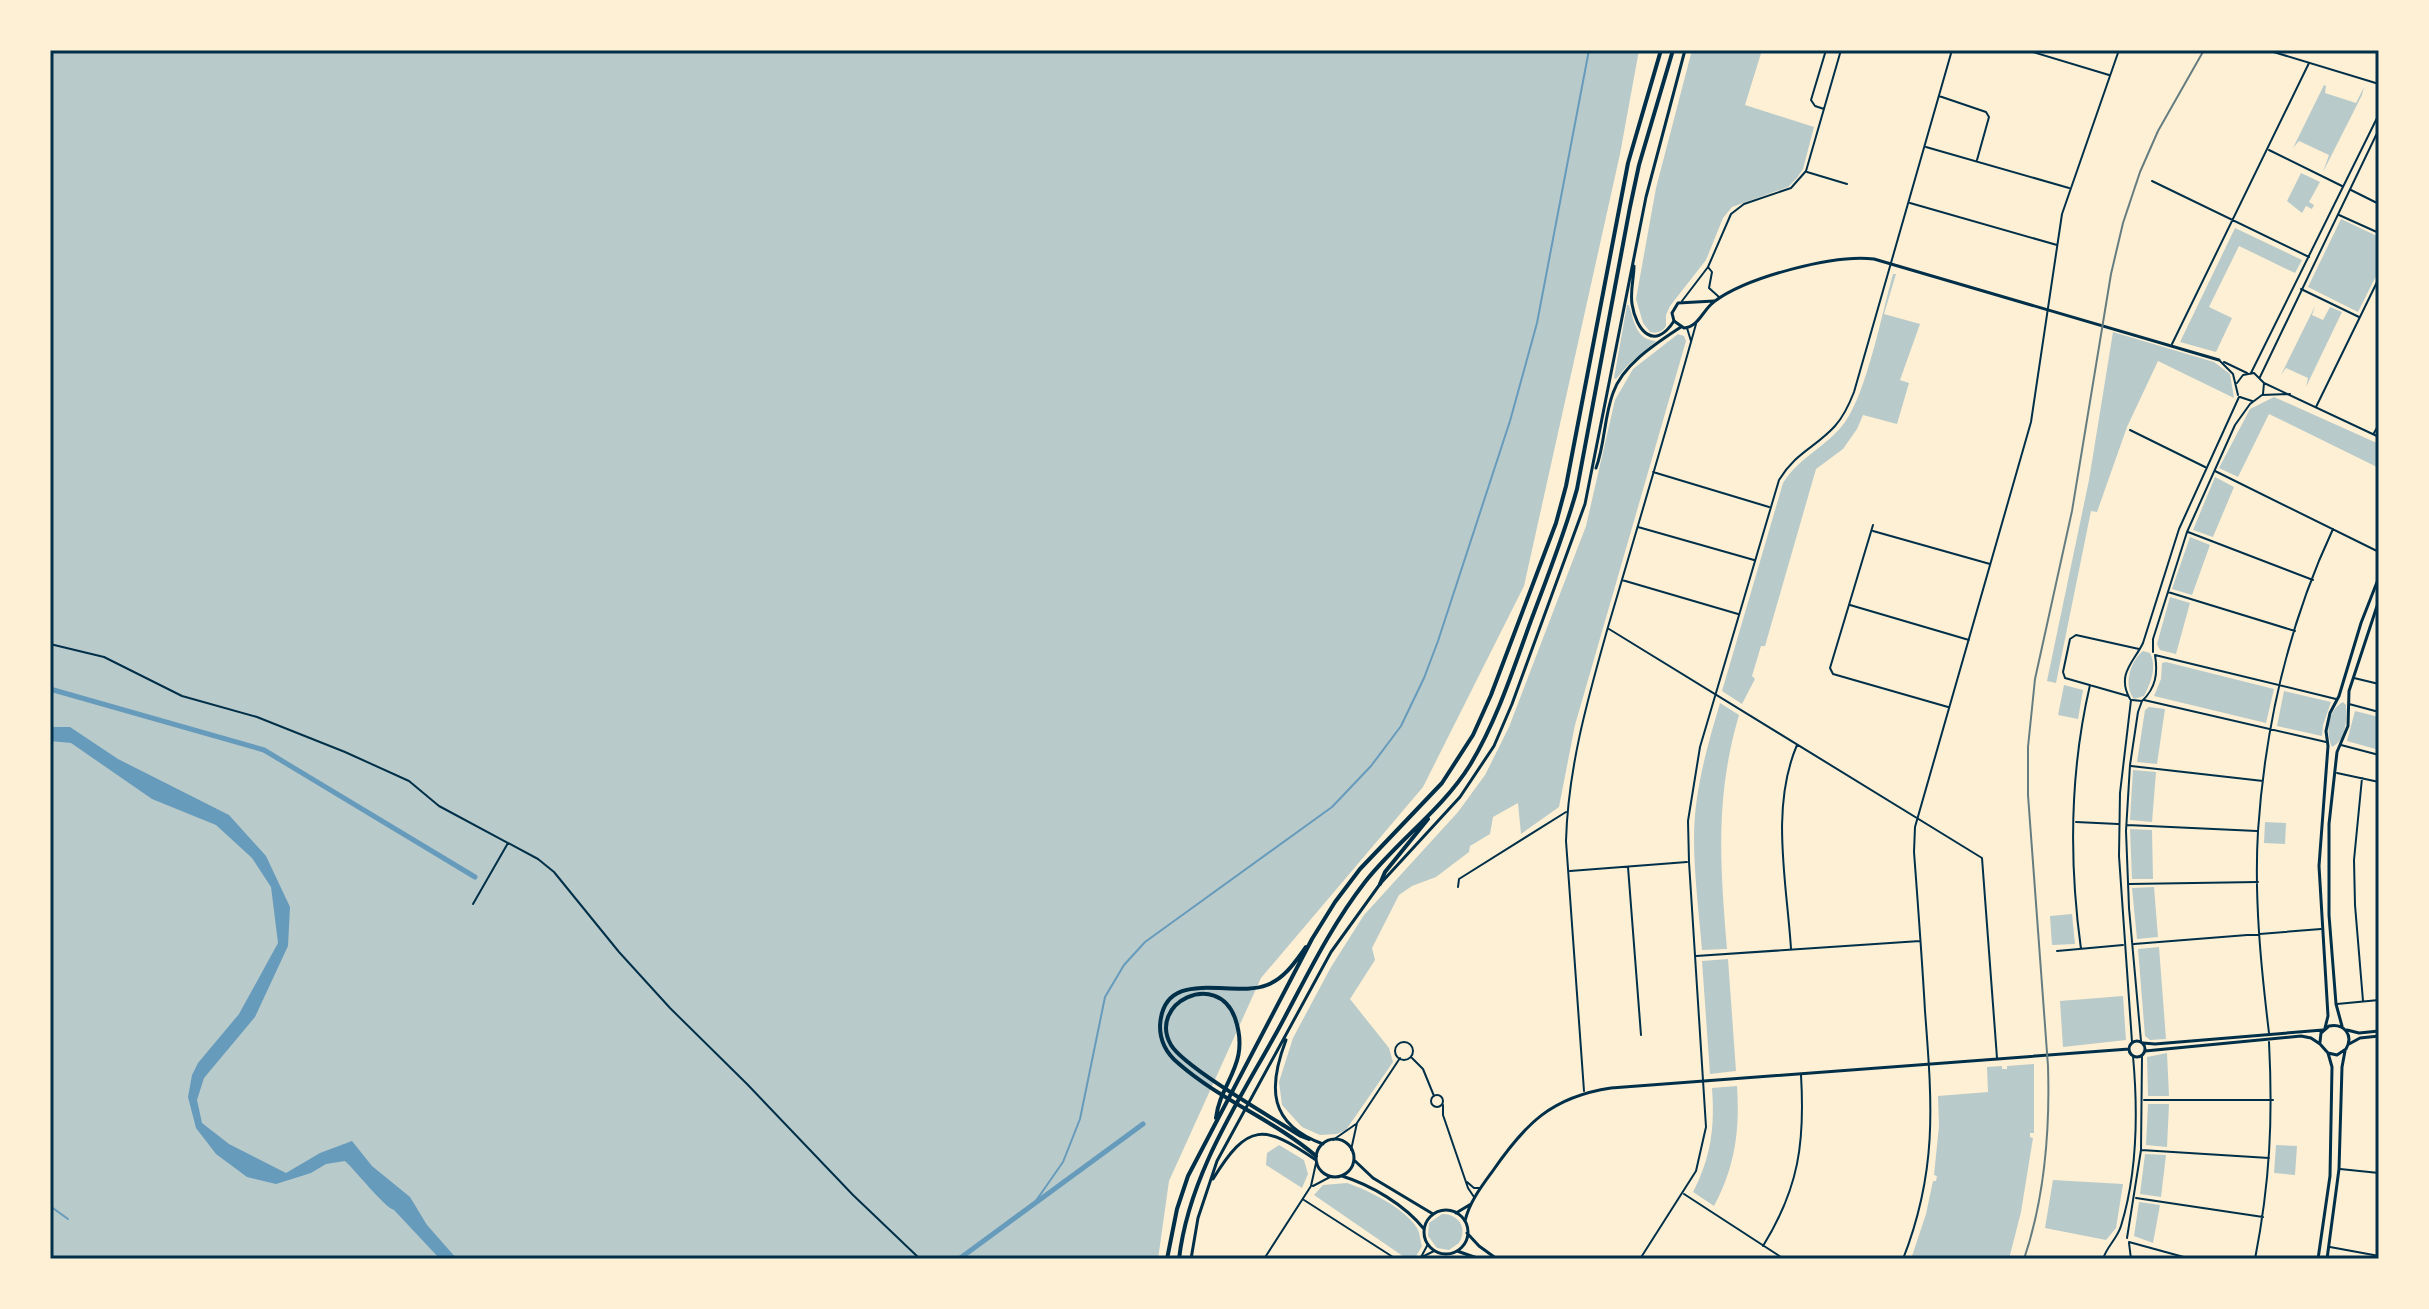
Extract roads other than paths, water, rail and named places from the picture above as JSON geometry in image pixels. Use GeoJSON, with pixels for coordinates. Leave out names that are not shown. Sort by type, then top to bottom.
{"type":"FeatureCollection","features":[{"type":"Feature","properties":{"kind":"highway"},"geometry":{"type":"LineString","coordinates":[[1167,1259],[1177,1209],[1188,1176],[1312,939],[1360,869],[1442,783],[1473,735],[1491,695],[1563,498],[1628,163],[1661,50]]}},
{"type":"Feature","properties":{"kind":"highway"},"geometry":{"type":"LineString","coordinates":[[1179,1259],[1188,1214],[1210,1155],[1323,945],[1368,878],[1452,791],[1483,741],[1502,699],[1567,526],[1577,489],[1639,165],[1673,50]]}},
{"type":"Feature","properties":{"kind":"highway"},"geometry":{"type":"LineString","coordinates":[[1380,884],[1385,872],[1435,810]]}},
{"type":"Feature","properties":{"kind":"highway"},"geometry":{"type":"LineString","coordinates":[[1312,939],[1291,967],[1266,986],[1231,990],[1193,987],[1171,999],[1160,1027],[1165,1050],[1187,1071],[1316,1159]]}},
{"type":"Feature","properties":{"kind":"highway"},"geometry":{"type":"LineString","coordinates":[[1216,1120],[1217,1110],[1233,1078],[1239,1056],[1239,1035],[1228,1006],[1217,997],[1195,993],[1172,1010],[1166,1035],[1179,1055],[1220,1084],[1252,1105],[1309,1139]]}},
{"type":"Feature","properties":{"kind":"street"},"geometry":{"type":"LineString","coordinates":[[1592,479],[1633,259],[1653,168],[1685,50]]}},
{"type":"Feature","properties":{"kind":"street"},"geometry":{"type":"LineString","coordinates":[[1824,109],[1815,106],[1811,100],[1826,50]]}},
{"type":"Feature","properties":{"kind":"street"},"geometry":{"type":"LineString","coordinates":[[1633,259],[1632,304],[1644,333],[1651,337],[1659,336],[1674,321],[1673,309],[1708,267],[1731,214],[1744,204],[1791,188],[1806,171],[1841,50]]}},
{"type":"Feature","properties":{"kind":"street"},"geometry":{"type":"LineString","coordinates":[[1640,1259],[1696,1171],[1704,1142],[1707,1110],[1688,821],[1700,747],[1779,480],[1801,452],[1823,438],[1846,412],[1854,392],[1952,50]]}},
{"type":"Feature","properties":{"kind":"street"},"geometry":{"type":"LineString","coordinates":[[2026,50],[2110,75]]}},
{"type":"Feature","properties":{"kind":"street"},"geometry":{"type":"LineString","coordinates":[[1903,1259],[1928,1176],[1932,1112],[1914,852],[1917,819],[2031,422],[2057,245],[2069,188],[2119,50]]}},
{"type":"Feature","properties":{"kind":"street"},"geometry":{"type":"LineString","coordinates":[[2267,50],[2379,84]]}},
{"type":"Feature","properties":{"kind":"street"},"geometry":{"type":"LineString","coordinates":[[2171,345],[2309,63]]}},
{"type":"Feature","properties":{"kind":"street"},"geometry":{"type":"LineString","coordinates":[[1939,96],[1986,112],[1989,117],[1976,161]]}},
{"type":"Feature","properties":{"kind":"street"},"geometry":{"type":"LineString","coordinates":[[2237,383],[2249,373],[2310,257],[2379,114]]}},
{"type":"Feature","properties":{"kind":"street"},"geometry":{"type":"LineString","coordinates":[[2260,377],[2379,129]]}},
{"type":"Feature","properties":{"kind":"street"},"geometry":{"type":"LineString","coordinates":[[1925,146],[2069,188]]}},
{"type":"Feature","properties":{"kind":"street"},"geometry":{"type":"LineString","coordinates":[[2267,150],[2344,186]]}},
{"type":"Feature","properties":{"kind":"street"},"geometry":{"type":"LineString","coordinates":[[1806,171],[1847,184]]}},
{"type":"Feature","properties":{"kind":"street"},"geometry":{"type":"LineString","coordinates":[[2152,181],[2310,257]]}},
{"type":"Feature","properties":{"kind":"street"},"geometry":{"type":"LineString","coordinates":[[2350,189],[2379,204]]}},
{"type":"Feature","properties":{"kind":"street"},"geometry":{"type":"LineString","coordinates":[[1908,203],[2057,245]]}},
{"type":"Feature","properties":{"kind":"street"},"geometry":{"type":"LineString","coordinates":[[2337,214],[2379,233]]}},
{"type":"Feature","properties":{"kind":"street"},"geometry":{"type":"LineString","coordinates":[[1585,1093],[1568,872],[1567,812],[1575,748],[1691,342],[1699,317],[1714,301],[1744,284],[1840,258],[1857,257],[1891,264],[2219,360],[2260,377],[2264,383],[2379,437]]}},
{"type":"Feature","properties":{"kind":"street"},"geometry":{"type":"LineString","coordinates":[[1708,267],[1712,272],[1709,288],[1720,298]]}},
{"type":"Feature","properties":{"kind":"street"},"geometry":{"type":"LineString","coordinates":[[2316,407],[2379,278]]}},
{"type":"Feature","properties":{"kind":"street"},"geometry":{"type":"LineString","coordinates":[[2301,289],[2360,317]]}},
{"type":"Feature","properties":{"kind":"street"},"geometry":{"type":"LineString","coordinates":[[1682,301],[1714,301]]}},
{"type":"Feature","properties":{"kind":"street"},"geometry":{"type":"LineString","coordinates":[[1694,303],[1699,317]]}},
{"type":"Feature","properties":{"kind":"street"},"geometry":{"type":"LineString","coordinates":[[1674,321],[1684,328],[1691,342]]}},
{"type":"Feature","properties":{"kind":"street"},"geometry":{"type":"LineString","coordinates":[[1191,1259],[1198,1218],[1217,1161],[1331,952],[1380,884],[1442,819],[1473,780],[1494,746],[1574,542],[1618,382],[1638,360],[1684,328],[1697,323]]}},
{"type":"Feature","properties":{"kind":"street"},"geometry":{"type":"LineString","coordinates":[[2129,1049],[2132,1042],[2119,824],[2122,767],[2131,700],[2126,689],[2127,668],[2140,649],[2179,529],[2239,397],[2230,368],[2219,360]]}},
{"type":"Feature","properties":{"kind":"street"},"geometry":{"type":"LineString","coordinates":[[2262,395],[2264,383]]}},
{"type":"Feature","properties":{"kind":"street"},"geometry":{"type":"LineString","coordinates":[[2131,1259],[2128,1240],[2141,1150],[2142,1056],[2145,1051],[2132,945],[2126,825],[2138,712],[2156,678],[2153,639],[2166,591],[2213,470],[2235,425],[2253,401],[2262,395],[2290,394]]}},
{"type":"Feature","properties":{"kind":"street"},"geometry":{"type":"LineString","coordinates":[[2239,397],[2253,401]]}},
{"type":"Feature","properties":{"kind":"street"},"geometry":{"type":"LineString","coordinates":[[2374,434],[2379,424]]}},
{"type":"Feature","properties":{"kind":"street"},"geometry":{"type":"LineString","coordinates":[[2130,430],[2206,467]]}},
{"type":"Feature","properties":{"kind":"street"},"geometry":{"type":"LineString","coordinates":[[2213,470],[2379,552]]}},
{"type":"Feature","properties":{"kind":"street"},"geometry":{"type":"LineString","coordinates":[[1653,472],[1770,507]]}},
{"type":"Feature","properties":{"kind":"street"},"geometry":{"type":"LineString","coordinates":[[1873,525],[1830,668],[1833,674],[1950,707]]}},
{"type":"Feature","properties":{"kind":"street"},"geometry":{"type":"LineString","coordinates":[[1637,527],[1754,560]]}},
{"type":"Feature","properties":{"kind":"street"},"geometry":{"type":"LineString","coordinates":[[2255,1259],[2270,1158],[2273,1100],[2258,882],[2258,831],[2263,781],[2279,684],[2333,529]]}},
{"type":"Feature","properties":{"kind":"street"},"geometry":{"type":"LineString","coordinates":[[1871,530],[1991,565]]}},
{"type":"Feature","properties":{"kind":"street"},"geometry":{"type":"LineString","coordinates":[[2187,532],[2313,580]]}},
{"type":"Feature","properties":{"kind":"street"},"geometry":{"type":"LineString","coordinates":[[2320,1044],[2328,1016],[2321,929],[2319,843],[2327,723],[2379,577]]}},
{"type":"Feature","properties":{"kind":"street"},"geometry":{"type":"LineString","coordinates":[[1622,580],[1739,614]]}},
{"type":"Feature","properties":{"kind":"street"},"geometry":{"type":"LineString","coordinates":[[2166,591],[2295,631]]}},
{"type":"Feature","properties":{"kind":"street"},"geometry":{"type":"LineString","coordinates":[[2349,1044],[2336,1004],[2328,866],[2334,772],[2339,746],[2348,726],[2353,678],[2379,600]]}},
{"type":"Feature","properties":{"kind":"street"},"geometry":{"type":"LineString","coordinates":[[1848,604],[1969,640]]}},
{"type":"Feature","properties":{"kind":"street"},"geometry":{"type":"LineString","coordinates":[[1608,629],[1983,861],[1998,1060]]}},
{"type":"Feature","properties":{"kind":"street"},"geometry":{"type":"LineString","coordinates":[[2128,696],[2068,680],[2064,675],[2073,636],[2147,648],[2154,654],[2379,712]]}},
{"type":"Feature","properties":{"kind":"street"},"geometry":{"type":"LineString","coordinates":[[50,644],[104,657],[182,696],[257,717],[317,740],[409,781],[439,806],[538,859],[554,872],[619,952],[670,1008],[920,1259]]}},
{"type":"Feature","properties":{"kind":"street"},"geometry":{"type":"LineString","coordinates":[[2353,678],[2379,684]]}},
{"type":"Feature","properties":{"kind":"street"},"geometry":{"type":"LineString","coordinates":[[2081,949],[2076,908],[2074,822],[2078,757],[2090,685]]}},
{"type":"Feature","properties":{"kind":"street"},"geometry":{"type":"LineString","coordinates":[[2131,700],[2270,729],[2328,744],[2334,749],[2339,746],[2379,755]]}},
{"type":"Feature","properties":{"kind":"street"},"geometry":{"type":"LineString","coordinates":[[1791,949],[1783,844],[1784,806],[1788,776],[1798,744]]}},
{"type":"Feature","properties":{"kind":"street"},"geometry":{"type":"LineString","coordinates":[[2130,765],[2263,781]]}},
{"type":"Feature","properties":{"kind":"street"},"geometry":{"type":"LineString","coordinates":[[2334,772],[2379,782]]}},
{"type":"Feature","properties":{"kind":"street"},"geometry":{"type":"LineString","coordinates":[[2362,778],[2354,860],[2363,1001]]}},
{"type":"Feature","properties":{"kind":"street"},"geometry":{"type":"LineString","coordinates":[[1458,887],[1459,879],[1567,812]]}},
{"type":"Feature","properties":{"kind":"street"},"geometry":{"type":"LineString","coordinates":[[2074,822],[2119,824]]}},
{"type":"Feature","properties":{"kind":"street"},"geometry":{"type":"LineString","coordinates":[[2126,825],[2258,831]]}},
{"type":"Feature","properties":{"kind":"street"},"geometry":{"type":"LineString","coordinates":[[473,904],[508,842]]}},
{"type":"Feature","properties":{"kind":"street"},"geometry":{"type":"LineString","coordinates":[[1568,872],[1689,862]]}},
{"type":"Feature","properties":{"kind":"street"},"geometry":{"type":"LineString","coordinates":[[1628,867],[1641,1035]]}},
{"type":"Feature","properties":{"kind":"street"},"geometry":{"type":"LineString","coordinates":[[2128,883],[2258,882]]}},
{"type":"Feature","properties":{"kind":"street"},"geometry":{"type":"LineString","coordinates":[[2132,945],[2321,929]]}},
{"type":"Feature","properties":{"kind":"street"},"geometry":{"type":"LineString","coordinates":[[1695,956],[1920,941]]}},
{"type":"Feature","properties":{"kind":"street"},"geometry":{"type":"LineString","coordinates":[[2057,951],[2125,945]]}},
{"type":"Feature","properties":{"kind":"street"},"geometry":{"type":"LineString","coordinates":[[2336,1004],[2379,1000]]}},
{"type":"Feature","properties":{"kind":"street"},"geometry":{"type":"LineString","coordinates":[[2145,1051],[2269,1037],[2324,1029],[2332,1025],[2359,1033],[2379,1034]]}},
{"type":"Feature","properties":{"kind":"street"},"geometry":{"type":"LineString","coordinates":[[1290,1029],[1275,1072],[1274,1095],[1279,1108],[1309,1139],[1323,1144],[1357,1123]]}},
{"type":"Feature","properties":{"kind":"street"},"geometry":{"type":"LineString","coordinates":[[2327,1259],[2339,1169],[2345,1051],[2349,1044],[2360,1038],[2379,1034]]}},
{"type":"Feature","properties":{"kind":"street"},"geometry":{"type":"LineString","coordinates":[[2132,1042],[2149,1045],[2301,1036],[2311,1038],[2328,1053],[2333,1077],[2332,1146],[2318,1259]]}},
{"type":"Feature","properties":{"kind":"street"},"geometry":{"type":"LineString","coordinates":[[1403,1042],[1412,1047],[1411,1057],[1405,1060],[1400,1058],[1396,1050],[1403,1042]]}},
{"type":"Feature","properties":{"kind":"street"},"geometry":{"type":"LineString","coordinates":[[1457,1251],[1465,1242],[1465,1221],[1471,1204],[1515,1138],[1555,1104],[1585,1093],[1611,1088],[2129,1049]]}},
{"type":"Feature","properties":{"kind":"street"},"geometry":{"type":"LineString","coordinates":[[2103,1259],[2117,1236],[2127,1197],[2132,1154],[2133,1056],[2129,1049]]}},
{"type":"Feature","properties":{"kind":"street"},"geometry":{"type":"LineString","coordinates":[[2328,1053],[2337,1055],[2345,1051]]}},
{"type":"Feature","properties":{"kind":"street"},"geometry":{"type":"LineString","coordinates":[[2133,1056],[2142,1056]]}},
{"type":"Feature","properties":{"kind":"street"},"geometry":{"type":"LineString","coordinates":[[1411,1057],[1423,1069],[1434,1096],[1432,1103],[1443,1115],[1470,1194],[1475,1198]]}},
{"type":"Feature","properties":{"kind":"street"},"geometry":{"type":"LineString","coordinates":[[1351,1150],[1357,1123],[1400,1058]]}},
{"type":"Feature","properties":{"kind":"street"},"geometry":{"type":"LineString","coordinates":[[1763,1246],[1783,1211],[1797,1168],[1803,1111],[1800,1074]]}},
{"type":"Feature","properties":{"kind":"street"},"geometry":{"type":"LineString","coordinates":[[1434,1096],[1442,1098],[1443,1115]]}},
{"type":"Feature","properties":{"kind":"street"},"geometry":{"type":"LineString","coordinates":[[2143,1100],[2273,1100]]}},
{"type":"Feature","properties":{"kind":"street"},"geometry":{"type":"LineString","coordinates":[[1437,1107],[1443,1105]]}},
{"type":"Feature","properties":{"kind":"street"},"geometry":{"type":"LineString","coordinates":[[1209,1186],[1230,1152],[1256,1136],[1275,1134],[1316,1159],[1321,1172],[1330,1177]]}},
{"type":"Feature","properties":{"kind":"street"},"geometry":{"type":"LineString","coordinates":[[1333,1140],[1345,1142],[1351,1150],[1353,1159],[1350,1169],[1342,1176]]}},
{"type":"Feature","properties":{"kind":"street"},"geometry":{"type":"LineString","coordinates":[[1264,1259],[1311,1186],[1316,1159],[1323,1144]]}},
{"type":"Feature","properties":{"kind":"street"},"geometry":{"type":"LineString","coordinates":[[2141,1150],[2270,1158]]}},
{"type":"Feature","properties":{"kind":"street"},"geometry":{"type":"LineString","coordinates":[[1353,1159],[1373,1178],[1433,1214]]}},
{"type":"Feature","properties":{"kind":"street"},"geometry":{"type":"LineString","coordinates":[[2339,1169],[2379,1173]]}},
{"type":"Feature","properties":{"kind":"street"},"geometry":{"type":"LineString","coordinates":[[1311,1186],[1330,1177],[1342,1176],[1367,1186],[1395,1204],[1424,1229],[1428,1244],[1434,1251],[1445,1254],[1457,1251],[1480,1259]]}},
{"type":"Feature","properties":{"kind":"street"},"geometry":{"type":"LineString","coordinates":[[1467,1181],[1474,1188],[1481,1188]]}},
{"type":"Feature","properties":{"kind":"street"},"geometry":{"type":"LineString","coordinates":[[1683,1193],[1784,1259]]}},
{"type":"Feature","properties":{"kind":"street"},"geometry":{"type":"LineString","coordinates":[[2135,1198],[2263,1217]]}},
{"type":"Feature","properties":{"kind":"street"},"geometry":{"type":"LineString","coordinates":[[1303,1199],[1396,1259]]}},
{"type":"Feature","properties":{"kind":"street"},"geometry":{"type":"LineString","coordinates":[[1456,1213],[1471,1204]]}},
{"type":"Feature","properties":{"kind":"street"},"geometry":{"type":"LineString","coordinates":[[1424,1229],[1428,1218],[1445,1210],[1456,1213],[1465,1221]]}},
{"type":"Feature","properties":{"kind":"street"},"geometry":{"type":"LineString","coordinates":[[1467,1233],[1497,1259]]}},
{"type":"Feature","properties":{"kind":"street"},"geometry":{"type":"LineString","coordinates":[[2117,1236],[2191,1259]]}},
{"type":"Feature","properties":{"kind":"street"},"geometry":{"type":"LineString","coordinates":[[1420,1259],[1428,1244]]}},
{"type":"Feature","properties":{"kind":"street"},"geometry":{"type":"LineString","coordinates":[[2329,1247],[2379,1256]]}},
{"type":"Feature","properties":{"kind":"street"},"geometry":{"type":"LineString","coordinates":[[1420,1259],[1434,1251]]}},
{"type":"Feature","properties":{"kind":"water"},"geometry":{"type":"Polygon","coordinates":[[[50,727],[70,727],[118,759],[229,815],[266,856],[290,907],[288,946],[255,1017],[204,1078],[197,1100],[202,1123],[229,1144],[286,1173],[320,1153],[352,1141],[372,1166],[410,1197],[427,1225],[457,1259],[440,1259],[345,1161],[326,1164],[311,1173],[276,1184],[247,1177],[216,1154],[196,1128],[188,1097],[192,1075],[198,1063],[239,1014],[278,943],[271,887],[252,858],[216,825],[152,799],[71,743],[50,741],[50,727]]]}},
{"type":"Feature","properties":{"kind":"waterway"},"geometry":{"type":"LineString","coordinates":[[1033,1205],[1063,1162],[1080,1119],[1105,997],[1124,965],[1145,942],[1332,807],[1371,766],[1401,726],[1438,641],[1510,421],[1537,323],[1589,50]]}},
{"type":"Feature","properties":{"kind":"waterway"},"geometry":{"type":"LineString","coordinates":[[50,689],[264,750],[475,877]]}},
{"type":"Feature","properties":{"kind":"waterway"},"geometry":{"type":"LineString","coordinates":[[959,1259],[1143,1124]]}},
{"type":"Feature","properties":{"kind":"waterway"},"geometry":{"type":"LineString","coordinates":[[50,1206],[68,1219]]}},
{"type":"Feature","properties":{"kind":"railway"},"geometry":{"type":"LineString","coordinates":[[2024,1259],[2041,1188],[2048,1114],[2048,1066],[2028,795],[2028,747],[2035,679],[2072,511],[2111,274],[2123,223],[2158,131],[2204,50]]}}]}
